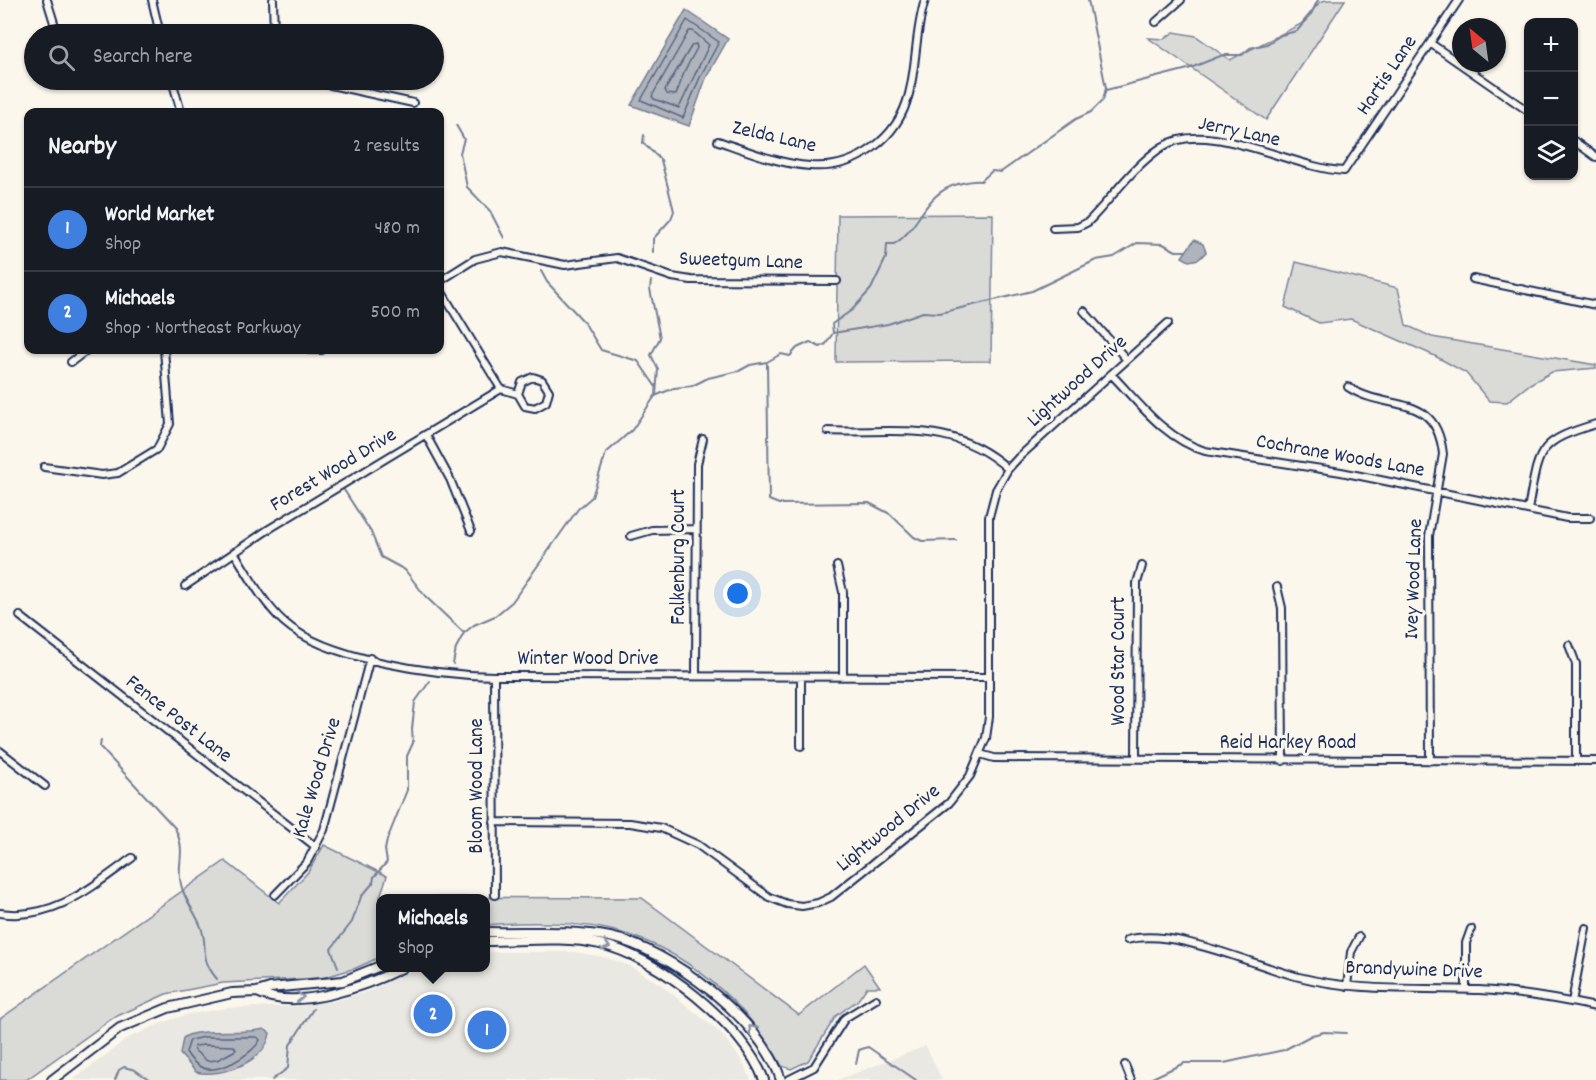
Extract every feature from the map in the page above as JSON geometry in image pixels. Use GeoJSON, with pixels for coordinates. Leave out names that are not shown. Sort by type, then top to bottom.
{"type":"FeatureCollection","features":[{"type":"Feature","properties":{"kind":"street"},"geometry":{"type":"LineString","coordinates":[[47,0],[54,24]]}},
{"type":"Feature","properties":{"kind":"street"},"geometry":{"type":"LineString","coordinates":[[152,0],[158,24]]}},
{"type":"Feature","properties":{"kind":"street"},"geometry":{"type":"LineString","coordinates":[[273,0],[274,24]]}},
{"type":"Feature","properties":{"kind":"street","name":"Zelda Lane"},"geometry":{"type":"LineString","coordinates":[[718,141],[777,160],[811,166],[839,164],[870,150],[892,130],[903,112],[911,84],[918,25],[925,0]]}},
{"type":"Feature","properties":{"kind":"street"},"geometry":{"type":"LineString","coordinates":[[1155,22],[1181,0]]}},
{"type":"Feature","properties":{"kind":"street","name":"Hartis Lane"},"geometry":{"type":"LineString","coordinates":[[1344,171],[1459,0]]}},
{"type":"Feature","properties":{"kind":"street"},"geometry":{"type":"LineString","coordinates":[[1430,43],[1524,108]]}},
{"type":"Feature","properties":{"kind":"street"},"geometry":{"type":"LineString","coordinates":[[175,90],[180,108]]}},
{"type":"Feature","properties":{"kind":"street"},"geometry":{"type":"LineString","coordinates":[[354,90],[413,103]]}},
{"type":"Feature","properties":{"kind":"street","name":"Jerry Lane"},"geometry":{"type":"LineString","coordinates":[[1053,228],[1078,227],[1088,222],[1144,162],[1165,146],[1181,139],[1214,140],[1318,168],[1344,171]]}},
{"type":"Feature","properties":{"kind":"street"},"geometry":{"type":"LineString","coordinates":[[1578,144],[1596,157]]}},
{"type":"Feature","properties":{"kind":"street","name":"Sweetgum Lane"},"geometry":{"type":"LineString","coordinates":[[444,278],[475,259],[502,252],[565,265],[616,258],[672,277],[691,280],[837,281]]}},
{"type":"Feature","properties":{"kind":"street"},"geometry":{"type":"LineString","coordinates":[[1473,279],[1596,305]]}},
{"type":"Feature","properties":{"kind":"street"},"geometry":{"type":"LineString","coordinates":[[444,296],[501,389],[518,394],[525,406],[535,408],[546,402],[549,391],[542,380],[533,377],[522,382],[518,394]]}},
{"type":"Feature","properties":{"kind":"street"},"geometry":{"type":"LineString","coordinates":[[1084,312],[1127,360]]}},
{"type":"Feature","properties":{"kind":"street","name":"Lightwood Drive"},"geometry":{"type":"LineString","coordinates":[[494,822],[650,825],[698,845],[769,897],[787,904],[810,905],[838,892],[941,811],[963,786],[980,754],[988,727],[989,518],[996,490],[1008,469],[1168,323]]}},
{"type":"Feature","properties":{"kind":"street"},"geometry":{"type":"LineString","coordinates":[[71,362],[82,354]]}},
{"type":"Feature","properties":{"kind":"street"},"geometry":{"type":"LineString","coordinates":[[44,467],[111,475],[131,467],[157,449],[170,424],[164,354]]}},
{"type":"Feature","properties":{"kind":"street","name":"Cochrane Woods Lane"},"geometry":{"type":"LineString","coordinates":[[1111,374],[1166,430],[1194,448],[1341,472],[1567,518],[1590,518]]}},
{"type":"Feature","properties":{"kind":"street","name":"Ivey Wood Lane"},"geometry":{"type":"LineString","coordinates":[[1348,387],[1360,394],[1418,409],[1434,424],[1439,433],[1443,454],[1429,536],[1430,761]]}},
{"type":"Feature","properties":{"kind":"street","name":"Forest Wood Drive"},"geometry":{"type":"LineString","coordinates":[[185,585],[234,552],[501,389]]}},
{"type":"Feature","properties":{"kind":"street"},"geometry":{"type":"LineString","coordinates":[[1528,510],[1536,463],[1544,447],[1559,435],[1596,424]]}},
{"type":"Feature","properties":{"kind":"street"},"geometry":{"type":"LineString","coordinates":[[828,431],[949,435],[974,444],[1008,469]]}},
{"type":"Feature","properties":{"kind":"street"},"geometry":{"type":"LineString","coordinates":[[426,435],[450,479],[471,531]]}},
{"type":"Feature","properties":{"kind":"street","name":"Falkenburg Court"},"geometry":{"type":"LineString","coordinates":[[696,676],[696,464],[703,439]]}},
{"type":"Feature","properties":{"kind":"street"},"geometry":{"type":"LineString","coordinates":[[631,536],[652,530],[696,529]]}},
{"type":"Feature","properties":{"kind":"street","name":"Winter Wood Drive"},"geometry":{"type":"LineString","coordinates":[[234,552],[267,604],[289,627],[321,644],[429,672],[494,676],[989,677]]}},
{"type":"Feature","properties":{"kind":"street"},"geometry":{"type":"LineString","coordinates":[[837,566],[843,592],[843,676]]}},
{"type":"Feature","properties":{"kind":"street","name":"Wood Star Court"},"geometry":{"type":"LineString","coordinates":[[1137,759],[1137,583],[1142,566]]}},
{"type":"Feature","properties":{"kind":"street"},"geometry":{"type":"LineString","coordinates":[[1277,587],[1282,608],[1283,760]]}},
{"type":"Feature","properties":{"kind":"street","name":"Fence Post Lane"},"geometry":{"type":"LineString","coordinates":[[20,616],[316,847]]}},
{"type":"Feature","properties":{"kind":"street"},"geometry":{"type":"LineString","coordinates":[[1569,645],[1576,664],[1576,761]]}},
{"type":"Feature","properties":{"kind":"street","name":"Kale Wood Drive"},"geometry":{"type":"LineString","coordinates":[[275,895],[299,872],[316,847],[327,820],[370,658]]}},
{"type":"Feature","properties":{"kind":"street","name":"Bloom Wood Lane"},"geometry":{"type":"LineString","coordinates":[[494,676],[495,896]]}},
{"type":"Feature","properties":{"kind":"street"},"geometry":{"type":"LineString","coordinates":[[801,676],[801,746]]}},
{"type":"Feature","properties":{"kind":"street"},"geometry":{"type":"LineString","coordinates":[[0,751],[45,786]]}},
{"type":"Feature","properties":{"kind":"street","name":"Reid Harkey Road"},"geometry":{"type":"LineString","coordinates":[[980,754],[994,758],[1596,761]]}},
{"type":"Feature","properties":{"kind":"street"},"geometry":{"type":"LineString","coordinates":[[0,913],[30,914],[55,908],[78,897],[132,858]]}},
{"type":"Feature","properties":{"kind":"street"},"geometry":{"type":"LineString","coordinates":[[1572,1002],[1586,928]]}},
{"type":"Feature","properties":{"kind":"street"},"geometry":{"type":"LineString","coordinates":[[1466,989],[1466,943],[1471,929]]}},
{"type":"Feature","properties":{"kind":"street"},"geometry":{"type":"LineString","coordinates":[[490,932],[590,934],[646,948],[739,1014],[757,1034],[781,1080]]}},
{"type":"Feature","properties":{"kind":"street"},"geometry":{"type":"LineString","coordinates":[[1347,986],[1351,952],[1359,937]]}},
{"type":"Feature","properties":{"kind":"street","name":"Brandywine Drive"},"geometry":{"type":"LineString","coordinates":[[1127,940],[1144,938],[1191,944],[1281,972],[1347,986],[1403,990],[1466,989],[1513,992],[1596,1007]]}},
{"type":"Feature","properties":{"kind":"street"},"geometry":{"type":"LineString","coordinates":[[490,941],[583,942],[615,948],[644,961],[719,1016],[745,1045],[764,1080]]}},
{"type":"Feature","properties":{"kind":"street"},"geometry":{"type":"LineString","coordinates":[[52,1080],[100,1042],[142,1017],[210,996],[343,981],[376,968]]}},
{"type":"Feature","properties":{"kind":"street"},"geometry":{"type":"LineString","coordinates":[[257,992],[268,998],[309,997],[344,992],[392,972]]}},
{"type":"Feature","properties":{"kind":"street"},"geometry":{"type":"LineString","coordinates":[[788,1080],[814,1067],[845,1018],[876,999]]}},
{"type":"Feature","properties":{"kind":"street"},"geometry":{"type":"LineString","coordinates":[[1125,1065],[1131,1080]]}},
{"type":"Feature","properties":{"kind":"shaded area"},"geometry":{"type":"Polygon","coordinates":[[[1345,0],[1266,120],[1148,38],[1164,39],[1174,32],[1196,36],[1230,60],[1301,24],[1320,2],[1345,0]]]}},
{"type":"Feature","properties":{"kind":"shaded area"},"geometry":{"type":"Polygon","coordinates":[[[993,214],[991,361],[836,362],[838,215],[993,214]]]}},
{"type":"Feature","properties":{"kind":"shaded area"},"geometry":{"type":"Polygon","coordinates":[[[1296,262],[1398,288],[1406,325],[1432,337],[1596,365],[1596,368],[1552,372],[1530,384],[1507,402],[1489,401],[1466,373],[1435,356],[1351,319],[1319,323],[1285,307],[1296,262]]]}},
{"type":"Feature","properties":{"kind":"shaded area"},"geometry":{"type":"Polygon","coordinates":[[[324,845],[387,876],[381,894],[376,894],[376,959],[356,968],[322,978],[223,983],[166,994],[113,1018],[26,1080],[0,1080],[0,1019],[225,861],[279,903],[308,872],[324,845]]]}},
{"type":"Feature","properties":{"kind":"shaded area"},"geometry":{"type":"Polygon","coordinates":[[[490,897],[642,898],[799,1015],[864,964],[880,987],[867,987],[858,1000],[836,1016],[808,1061],[791,1069],[782,1066],[754,1025],[719,988],[678,958],[656,946],[632,936],[598,927],[521,923],[490,925],[490,897]]]}},
{"type":"Feature","properties":{"kind":"shaded area"},"geometry":{"type":"Polygon","coordinates":[[[490,952],[575,952],[608,958],[630,966],[660,984],[721,1033],[742,1061],[751,1080],[73,1080],[128,1038],[189,1014],[227,1008],[300,1006],[335,1001],[369,991],[409,972],[490,972],[490,952]]]}},
{"type":"Feature","properties":{"kind":"shaded area"},"geometry":{"type":"Polygon","coordinates":[[[926,1046],[942,1080],[837,1080],[926,1046]]]}},
{"type":"Feature","properties":{"kind":"water"},"geometry":{"type":"Polygon","coordinates":[[[686,10],[728,39],[706,78],[689,126],[631,105],[686,10]]]}},
{"type":"Feature","properties":{"kind":"water"},"geometry":{"type":"Polygon","coordinates":[[[1194,240],[1203,244],[1206,252],[1199,259],[1189,261],[1182,257],[1194,240]]]}},
{"type":"Feature","properties":{"kind":"water"},"geometry":{"type":"Polygon","coordinates":[[[264,1029],[270,1033],[267,1043],[260,1052],[241,1066],[229,1070],[218,1073],[196,1072],[180,1054],[183,1038],[189,1035],[264,1029]]]}},
{"type":"Feature","properties":{"kind":"waterway"},"geometry":{"type":"LineString","coordinates":[[833,333],[832,324],[852,310],[871,289],[886,258],[887,244],[894,244],[903,237],[937,195],[958,184],[981,181],[992,171],[1001,172],[1076,119],[1091,112],[1103,100],[1106,88],[1088,0]]}},
{"type":"Feature","properties":{"kind":"waterway"},"geometry":{"type":"LineString","coordinates":[[1106,90],[1188,69],[1223,55],[1242,55],[1250,48],[1267,44],[1281,35],[1297,31],[1311,14],[1318,0]]}},
{"type":"Feature","properties":{"kind":"waterway"},"geometry":{"type":"LineString","coordinates":[[456,125],[464,139],[460,153],[467,187],[490,211],[504,238]]}},
{"type":"Feature","properties":{"kind":"waterway"},"geometry":{"type":"LineString","coordinates":[[644,135],[643,143],[661,160],[674,211],[671,219],[653,239],[653,252]]}},
{"type":"Feature","properties":{"kind":"waterway"},"geometry":{"type":"LineString","coordinates":[[453,664],[456,648],[464,633],[474,625],[495,616],[512,602],[578,509],[592,497],[606,453],[632,430],[655,396],[674,388],[692,386],[708,378],[767,362],[781,354],[790,356],[797,348],[810,342],[820,347],[826,344],[833,333],[888,324],[923,312],[940,313],[1032,291],[1096,260],[1114,257],[1137,243],[1163,244],[1176,251],[1186,251]]}},
{"type":"Feature","properties":{"kind":"waterway"},"geometry":{"type":"LineString","coordinates":[[541,271],[547,282],[584,322],[601,350],[638,361],[656,387]]}},
{"type":"Feature","properties":{"kind":"waterway"},"geometry":{"type":"LineString","coordinates":[[651,281],[650,289],[660,338],[651,355],[658,369],[656,395]]}},
{"type":"Feature","properties":{"kind":"waterway"},"geometry":{"type":"LineString","coordinates":[[767,364],[769,500],[779,504],[869,503],[890,514],[914,537],[922,541],[956,540]]}},
{"type":"Feature","properties":{"kind":"waterway"},"geometry":{"type":"LineString","coordinates":[[344,490],[371,532],[381,557],[405,570],[425,596],[464,633]]}},
{"type":"Feature","properties":{"kind":"waterway"},"geometry":{"type":"LineString","coordinates":[[338,967],[331,949],[352,922],[361,897],[387,862],[385,850],[387,840],[407,790],[407,756],[413,743],[415,702],[430,681]]}},
{"type":"Feature","properties":{"kind":"waterway"},"geometry":{"type":"LineString","coordinates":[[101,740],[100,747],[175,828],[181,849],[181,886],[201,927],[206,959],[217,979]]}},
{"type":"Feature","properties":{"kind":"waterway"},"geometry":{"type":"LineString","coordinates":[[272,1080],[288,1068],[290,1045],[313,1009]]}},
{"type":"Feature","properties":{"kind":"waterway"},"geometry":{"type":"LineString","coordinates":[[1148,1080],[1184,1063],[1224,1063],[1284,1050],[1312,1035],[1324,1032],[1346,1033]]}},
{"type":"Feature","properties":{"kind":"waterway"},"geometry":{"type":"LineString","coordinates":[[856,1064],[859,1050],[868,1047],[916,1080]]}},
{"type":"Feature","properties":{"kind":"waterway"},"geometry":{"type":"LineString","coordinates":[[115,1080],[119,1070],[124,1067],[135,1070],[150,1080]]}},
{"type":"Feature","properties":{"kind":"place","name":"Michaels"},"geometry":{"type":"Point","coordinates":[433,1014]}},
{"type":"Feature","properties":{"kind":"place","name":"World Market"},"geometry":{"type":"Point","coordinates":[487,1030]}}]}
